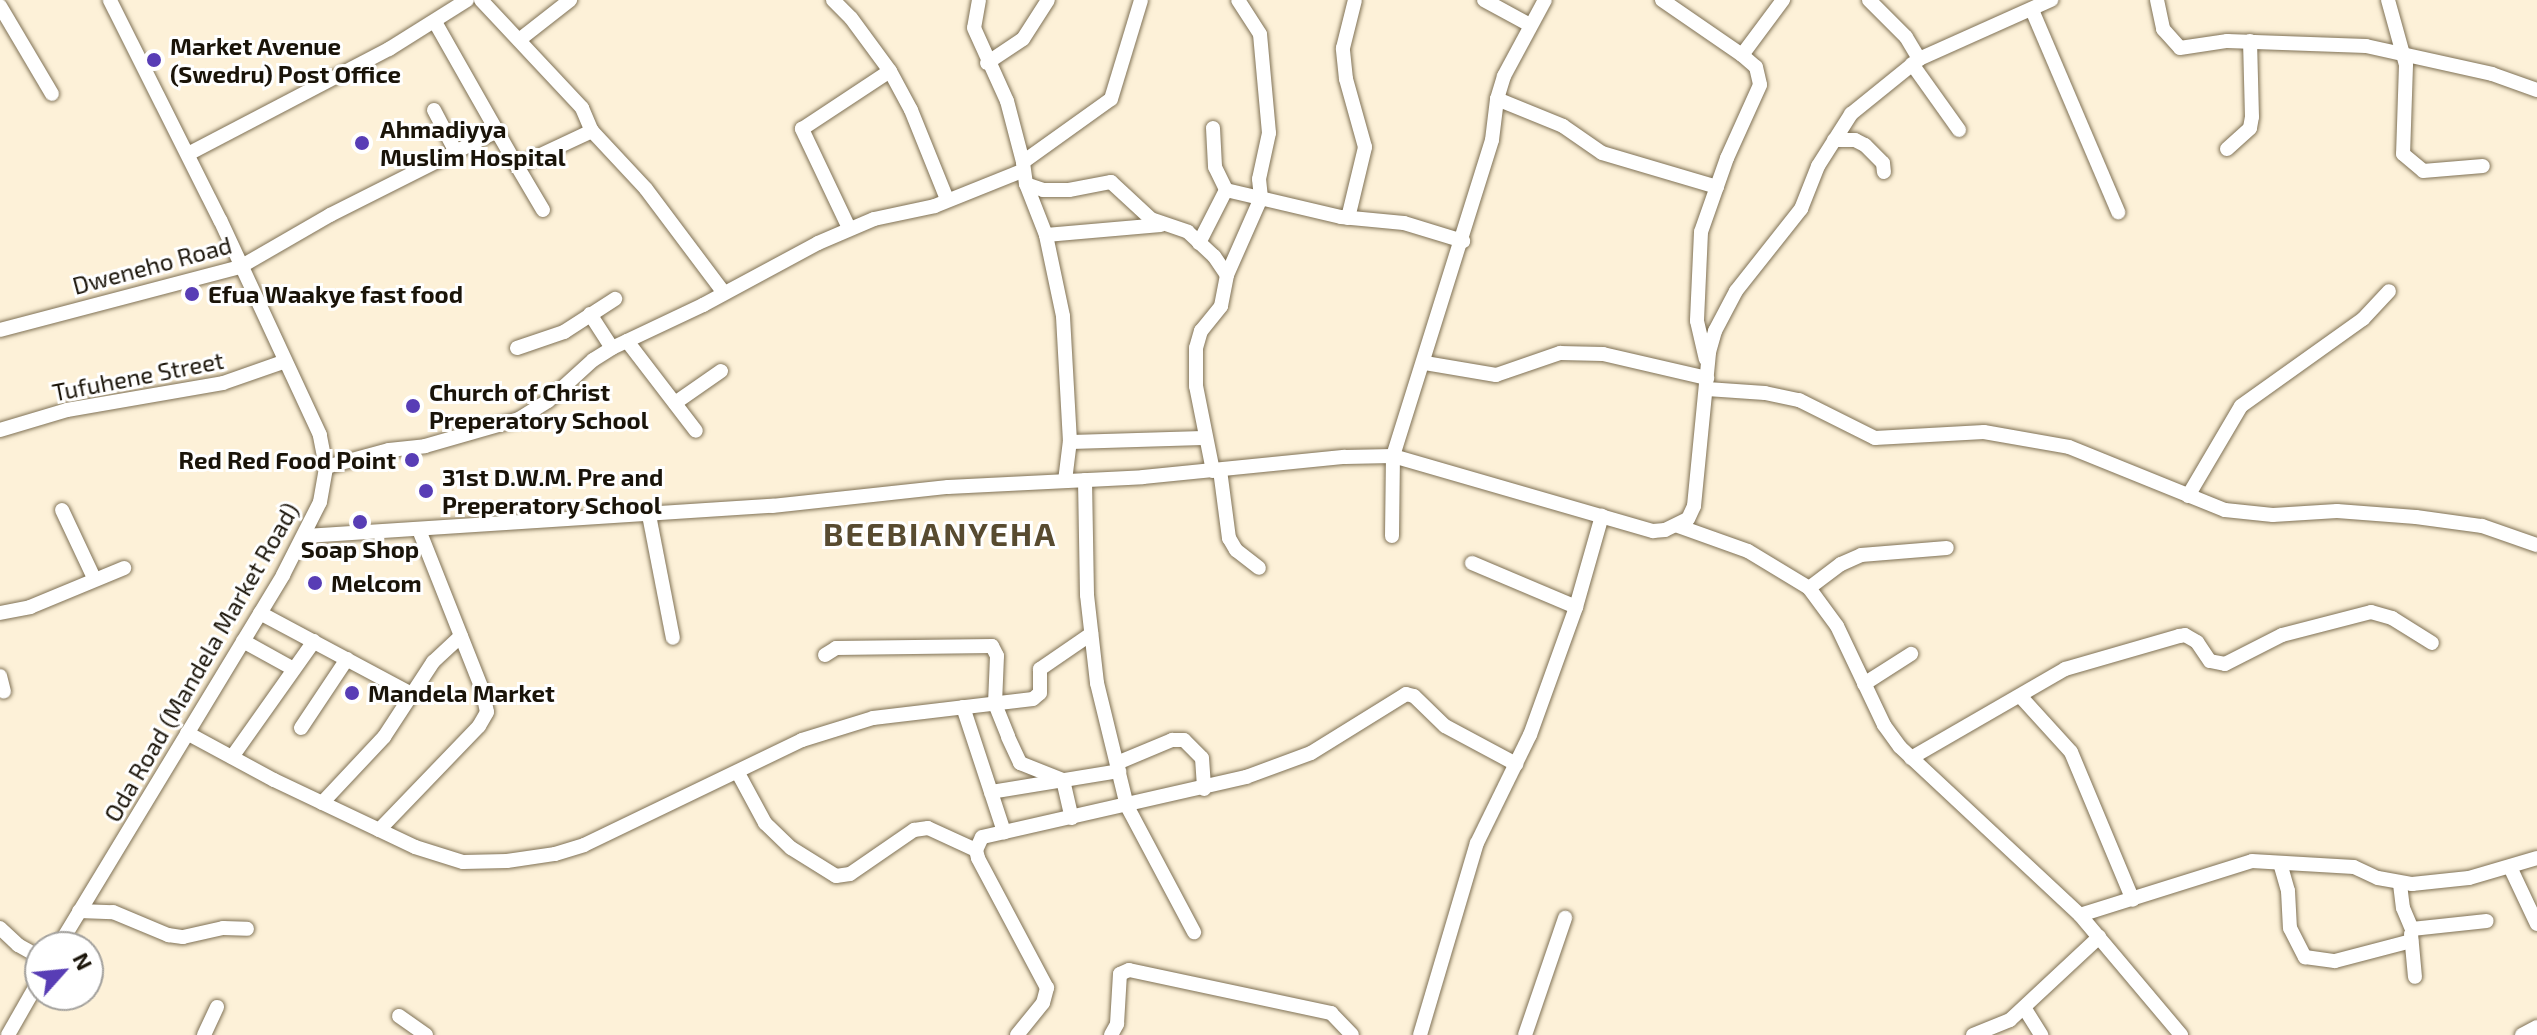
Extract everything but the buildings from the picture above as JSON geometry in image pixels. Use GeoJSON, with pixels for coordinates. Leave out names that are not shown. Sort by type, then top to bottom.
{"type":"FeatureCollection","features":[{"type":"Feature","properties":{"kind":"street","name":"Oda Road (Mandela Market Road)"},"geometry":{"type":"LineString","coordinates":[[67,931],[305,536],[320,502],[326,467],[320,435],[283,362],[188,154],[110,0]]}},
{"type":"Feature","properties":{"kind":"street"},"geometry":{"type":"LineString","coordinates":[[188,154],[435,22],[467,0]]}},
{"type":"Feature","properties":{"kind":"street"},"geometry":{"type":"LineString","coordinates":[[481,0],[582,108],[592,131],[646,189],[724,293]]}},
{"type":"Feature","properties":{"kind":"street"},"geometry":{"type":"LineString","coordinates":[[519,40],[570,0]]}},
{"type":"Feature","properties":{"kind":"street"},"geometry":{"type":"LineString","coordinates":[[979,0],[974,28],[987,63],[1007,101],[1024,172],[1046,235],[1063,316],[1070,442],[1065,481]]}},
{"type":"Feature","properties":{"kind":"street"},"geometry":{"type":"LineString","coordinates":[[987,63],[1023,39],[1048,0]]}},
{"type":"Feature","properties":{"kind":"street"},"geometry":{"type":"LineString","coordinates":[[326,467],[389,450],[425,446],[519,419],[548,401],[593,360],[612,348],[849,228],[935,206],[1024,172],[1111,99],[1141,0]]}},
{"type":"Feature","properties":{"kind":"street"},"geometry":{"type":"LineString","coordinates":[[1238,0],[1260,34],[1269,133],[1259,179],[1261,198],[1227,275],[1221,306],[1201,331],[1196,348],[1196,386],[1204,438],[1216,470],[1229,538],[1236,550],[1259,568]]}},
{"type":"Feature","properties":{"kind":"street"},"geometry":{"type":"LineString","coordinates":[[1348,218],[1365,147],[1346,79],[1343,48],[1355,0]]}},
{"type":"Feature","properties":{"kind":"street"},"geometry":{"type":"LineString","coordinates":[[1484,0],[1530,25]]}},
{"type":"Feature","properties":{"kind":"street"},"geometry":{"type":"LineString","coordinates":[[1392,536],[1393,456],[1463,241],[1492,140],[1497,99],[1510,62],[1545,0]]}},
{"type":"Feature","properties":{"kind":"street"},"geometry":{"type":"LineString","coordinates":[[1662,0],[1756,67],[1760,85],[1701,232],[1697,321],[1708,378]]}},
{"type":"Feature","properties":{"kind":"street"},"geometry":{"type":"LineString","coordinates":[[1742,55],[1783,0]]}},
{"type":"Feature","properties":{"kind":"street"},"geometry":{"type":"LineString","coordinates":[[1869,0],[1906,37],[1916,62],[1959,130]]}},
{"type":"Feature","properties":{"kind":"street"},"geometry":{"type":"LineString","coordinates":[[305,536],[772,506],[948,487],[1085,480],[1393,456],[1653,531],[1678,526],[1688,519],[1694,506],[1711,341],[1730,302],[1801,209],[1818,166],[1851,114],[1916,62],[2051,0]]}},
{"type":"Feature","properties":{"kind":"street"},"geometry":{"type":"LineString","coordinates":[[2157,0],[2163,29],[2180,48],[2194,48],[2217,41],[2366,46],[2492,74],[2537,90]]}},
{"type":"Feature","properties":{"kind":"street"},"geometry":{"type":"LineString","coordinates":[[2388,0],[2405,56],[2401,147],[2410,163],[2423,171],[2483,166]]}},
{"type":"Feature","properties":{"kind":"street"},"geometry":{"type":"LineString","coordinates":[[843,3],[890,71],[911,110],[947,199]]}},
{"type":"Feature","properties":{"kind":"street"},"geometry":{"type":"LineString","coordinates":[[0,6],[52,94]]}},
{"type":"Feature","properties":{"kind":"street"},"geometry":{"type":"LineString","coordinates":[[2032,10],[2118,212]]}},
{"type":"Feature","properties":{"kind":"street"},"geometry":{"type":"LineString","coordinates":[[435,22],[543,210]]}},
{"type":"Feature","properties":{"kind":"street"},"geometry":{"type":"LineString","coordinates":[[2227,149],[2250,128],[2250,41]]}},
{"type":"Feature","properties":{"kind":"street"},"geometry":{"type":"LineString","coordinates":[[849,228],[802,129],[890,71]]}},
{"type":"Feature","properties":{"kind":"street"},"geometry":{"type":"LineString","coordinates":[[1497,99],[1563,126],[1602,153],[1717,187]]}},
{"type":"Feature","properties":{"kind":"street"},"geometry":{"type":"LineString","coordinates":[[434,110],[456,152]]}},
{"type":"Feature","properties":{"kind":"street"},"geometry":{"type":"LineString","coordinates":[[1213,128],[1215,167],[1226,190]]}},
{"type":"Feature","properties":{"kind":"street","name":"Dweneho Road"},"geometry":{"type":"LineString","coordinates":[[0,330],[240,267],[330,215],[497,131]]}},
{"type":"Feature","properties":{"kind":"street"},"geometry":{"type":"LineString","coordinates":[[517,166],[592,131]]}},
{"type":"Feature","properties":{"kind":"street"},"geometry":{"type":"LineString","coordinates":[[1834,140],[1855,140],[1865,145],[1883,163],[1884,172]]}},
{"type":"Feature","properties":{"kind":"street"},"geometry":{"type":"LineString","coordinates":[[1024,172],[1043,190],[1069,190],[1111,182],[1151,219],[1188,232],[1227,275]]}},
{"type":"Feature","properties":{"kind":"street"},"geometry":{"type":"LineString","coordinates":[[1226,190],[1348,218],[1404,223],[1463,241]]}},
{"type":"Feature","properties":{"kind":"street"},"geometry":{"type":"LineString","coordinates":[[1199,243],[1226,190]]}},
{"type":"Feature","properties":{"kind":"street"},"geometry":{"type":"LineString","coordinates":[[1046,235],[1169,224]]}},
{"type":"Feature","properties":{"kind":"street"},"geometry":{"type":"LineString","coordinates":[[2188,496],[2241,406],[2363,319],[2389,291]]}},
{"type":"Feature","properties":{"kind":"street"},"geometry":{"type":"LineString","coordinates":[[517,348],[564,332],[615,299]]}},
{"type":"Feature","properties":{"kind":"street"},"geometry":{"type":"LineString","coordinates":[[590,314],[612,348]]}},
{"type":"Feature","properties":{"kind":"street"},"geometry":{"type":"LineString","coordinates":[[627,341],[696,431]]}},
{"type":"Feature","properties":{"kind":"street"},"geometry":{"type":"LineString","coordinates":[[1425,363],[1496,375],[1560,353],[1603,354],[1799,400],[1875,438],[1984,432],[2021,437],[2097,456],[2188,496],[2239,512],[2337,511],[2450,521],[2510,533],[2537,545]]}},
{"type":"Feature","properties":{"kind":"street","name":"Tufuhene Street"},"geometry":{"type":"LineString","coordinates":[[0,430],[67,410],[223,383],[283,362]]}},
{"type":"Feature","properties":{"kind":"street"},"geometry":{"type":"LineString","coordinates":[[675,403],[721,371]]}},
{"type":"Feature","properties":{"kind":"street"},"geometry":{"type":"LineString","coordinates":[[1070,442],[1204,438]]}},
{"type":"Feature","properties":{"kind":"street"},"geometry":{"type":"LineString","coordinates":[[1085,480],[1091,634],[1097,683],[1127,806],[1194,932]]}},
{"type":"Feature","properties":{"kind":"street"},"geometry":{"type":"LineString","coordinates":[[62,510],[94,578]]}},
{"type":"Feature","properties":{"kind":"street"},"geometry":{"type":"LineString","coordinates":[[649,515],[673,638]]}},
{"type":"Feature","properties":{"kind":"street"},"geometry":{"type":"LineString","coordinates":[[1420,1035],[1477,843],[1530,735],[1576,607],[1602,516]]}},
{"type":"Feature","properties":{"kind":"street"},"geometry":{"type":"LineString","coordinates":[[1678,526],[1748,551],[1809,588],[1837,626],[1884,725],[1911,758],[2080,915],[2181,1035]]}},
{"type":"Feature","properties":{"kind":"street"},"geometry":{"type":"LineString","coordinates":[[379,830],[486,717],[482,689],[419,530]]}},
{"type":"Feature","properties":{"kind":"street"},"geometry":{"type":"LineString","coordinates":[[1809,588],[1841,564],[1861,555],[1947,548]]}},
{"type":"Feature","properties":{"kind":"street"},"geometry":{"type":"LineString","coordinates":[[1472,563],[1576,607]]}},
{"type":"Feature","properties":{"kind":"street"},"geometry":{"type":"LineString","coordinates":[[0,613],[30,607],[124,568]]}},
{"type":"Feature","properties":{"kind":"street"},"geometry":{"type":"LineString","coordinates":[[1911,758],[2065,669],[2185,635],[2197,642],[2210,661],[2225,664],[2282,635],[2371,612],[2392,618],[2432,643]]}},
{"type":"Feature","properties":{"kind":"street"},"geometry":{"type":"LineString","coordinates":[[260,613],[410,693]]}},
{"type":"Feature","properties":{"kind":"street"},"geometry":{"type":"LineString","coordinates":[[187,733],[322,803],[435,855],[463,862],[507,861],[555,854],[584,845],[802,740],[873,718],[1038,697],[1040,669],[1091,634]]}},
{"type":"Feature","properties":{"kind":"street"},"geometry":{"type":"LineString","coordinates":[[322,803],[384,737],[433,662],[461,636]]}},
{"type":"Feature","properties":{"kind":"street"},"geometry":{"type":"LineString","coordinates":[[243,641],[292,668]]}},
{"type":"Feature","properties":{"kind":"street"},"geometry":{"type":"LineString","coordinates":[[232,757],[314,641]]}},
{"type":"Feature","properties":{"kind":"street"},"geometry":{"type":"LineString","coordinates":[[825,655],[836,648],[992,646],[997,656],[995,704],[1020,763],[1063,780]]}},
{"type":"Feature","properties":{"kind":"street"},"geometry":{"type":"LineString","coordinates":[[1864,684],[1911,654]]}},
{"type":"Feature","properties":{"kind":"street"},"geometry":{"type":"LineString","coordinates":[[301,728],[347,659]]}},
{"type":"Feature","properties":{"kind":"street"},"geometry":{"type":"LineString","coordinates":[[0,676],[4,692]]}},
{"type":"Feature","properties":{"kind":"street"},"geometry":{"type":"LineString","coordinates":[[976,850],[982,837],[1204,789],[1311,753],[1406,694],[1414,696],[1445,726],[1516,764]]}},
{"type":"Feature","properties":{"kind":"street"},"geometry":{"type":"LineString","coordinates":[[2021,697],[2071,752],[2133,900]]}},
{"type":"Feature","properties":{"kind":"street"},"geometry":{"type":"LineString","coordinates":[[963,707],[1004,832]]}},
{"type":"Feature","properties":{"kind":"street"},"geometry":{"type":"LineString","coordinates":[[991,792],[1118,767],[1172,740],[1184,740],[1202,758],[1204,789]]}},
{"type":"Feature","properties":{"kind":"street"},"geometry":{"type":"LineString","coordinates":[[738,773],[765,823],[791,848],[836,876],[850,874],[914,830],[928,828],[976,850],[1047,988],[1043,1003],[1017,1035]]}},
{"type":"Feature","properties":{"kind":"street"},"geometry":{"type":"LineString","coordinates":[[1063,780],[1072,818]]}},
{"type":"Feature","properties":{"kind":"street"},"geometry":{"type":"LineString","coordinates":[[2080,915],[2239,863],[2354,867],[2400,884],[2449,882],[2537,858]]}},
{"type":"Feature","properties":{"kind":"street"},"geometry":{"type":"LineString","coordinates":[[2280,863],[2288,891],[2290,928],[2305,957],[2335,961],[2411,935],[2487,921]]}},
{"type":"Feature","properties":{"kind":"street"},"geometry":{"type":"LineString","coordinates":[[2510,867],[2537,924]]}},
{"type":"Feature","properties":{"kind":"street"},"geometry":{"type":"LineString","coordinates":[[2400,884],[2411,935],[2415,977]]}},
{"type":"Feature","properties":{"kind":"street"},"geometry":{"type":"LineString","coordinates":[[79,911],[113,912],[168,935],[183,937],[223,928],[247,929]]}},
{"type":"Feature","properties":{"kind":"street"},"geometry":{"type":"LineString","coordinates":[[1525,1035],[1565,918]]}},
{"type":"Feature","properties":{"kind":"street"},"geometry":{"type":"LineString","coordinates":[[0,928],[24,948]]}},
{"type":"Feature","properties":{"kind":"street"},"geometry":{"type":"LineString","coordinates":[[1973,1035],[1989,1032],[2025,1009],[2099,937]]}},
{"type":"Feature","properties":{"kind":"street"},"geometry":{"type":"LineString","coordinates":[[1111,1035],[1117,1024],[1120,974],[1129,970],[1331,1013],[1352,1035]]}},
{"type":"Feature","properties":{"kind":"street"},"geometry":{"type":"LineString","coordinates":[[8,1035],[24,1007]]}},
{"type":"Feature","properties":{"kind":"street"},"geometry":{"type":"LineString","coordinates":[[204,1035],[217,1007]]}},
{"type":"Feature","properties":{"kind":"street"},"geometry":{"type":"LineString","coordinates":[[2025,1009],[2041,1035]]}},
{"type":"Feature","properties":{"kind":"street"},"geometry":{"type":"LineString","coordinates":[[399,1016],[426,1035]]}},
{"type":"Feature","properties":{"kind":"street"},"geometry":{"type":"LineString","coordinates":[[2522,1035],[2537,1027]]}},
{"type":"Feature","properties":{"kind":"place","name":"Market Avenue (Swedru) Post Office"},"geometry":{"type":"Point","coordinates":[154,60]}},
{"type":"Feature","properties":{"kind":"place","name":"Ahmadiyya Muslim Hospital"},"geometry":{"type":"Point","coordinates":[362,143]}},
{"type":"Feature","properties":{"kind":"place","name":"Efua Waakye fast food"},"geometry":{"type":"Point","coordinates":[192,294]}},
{"type":"Feature","properties":{"kind":"place","name":"Church of Christ Preperatory School"},"geometry":{"type":"Point","coordinates":[413,406]}},
{"type":"Feature","properties":{"kind":"place","name":"Red Red Food Point"},"geometry":{"type":"Point","coordinates":[412,460]}},
{"type":"Feature","properties":{"kind":"place","name":"31st D.W.M. Pre and Preperatory School"},"geometry":{"type":"Point","coordinates":[426,491]}},
{"type":"Feature","properties":{"kind":"place","name":"Soap Shop"},"geometry":{"type":"Point","coordinates":[360,522]}},
{"type":"Feature","properties":{"kind":"place","name":"Melcom"},"geometry":{"type":"Point","coordinates":[315,583]}},
{"type":"Feature","properties":{"kind":"place","name":"Mandela Market"},"geometry":{"type":"Point","coordinates":[352,693]}},
{"type":"Feature","properties":{"kind":"district","name":"BEEBIANYEHA"},"geometry":{"type":"Point","coordinates":[940,533]}}]}
